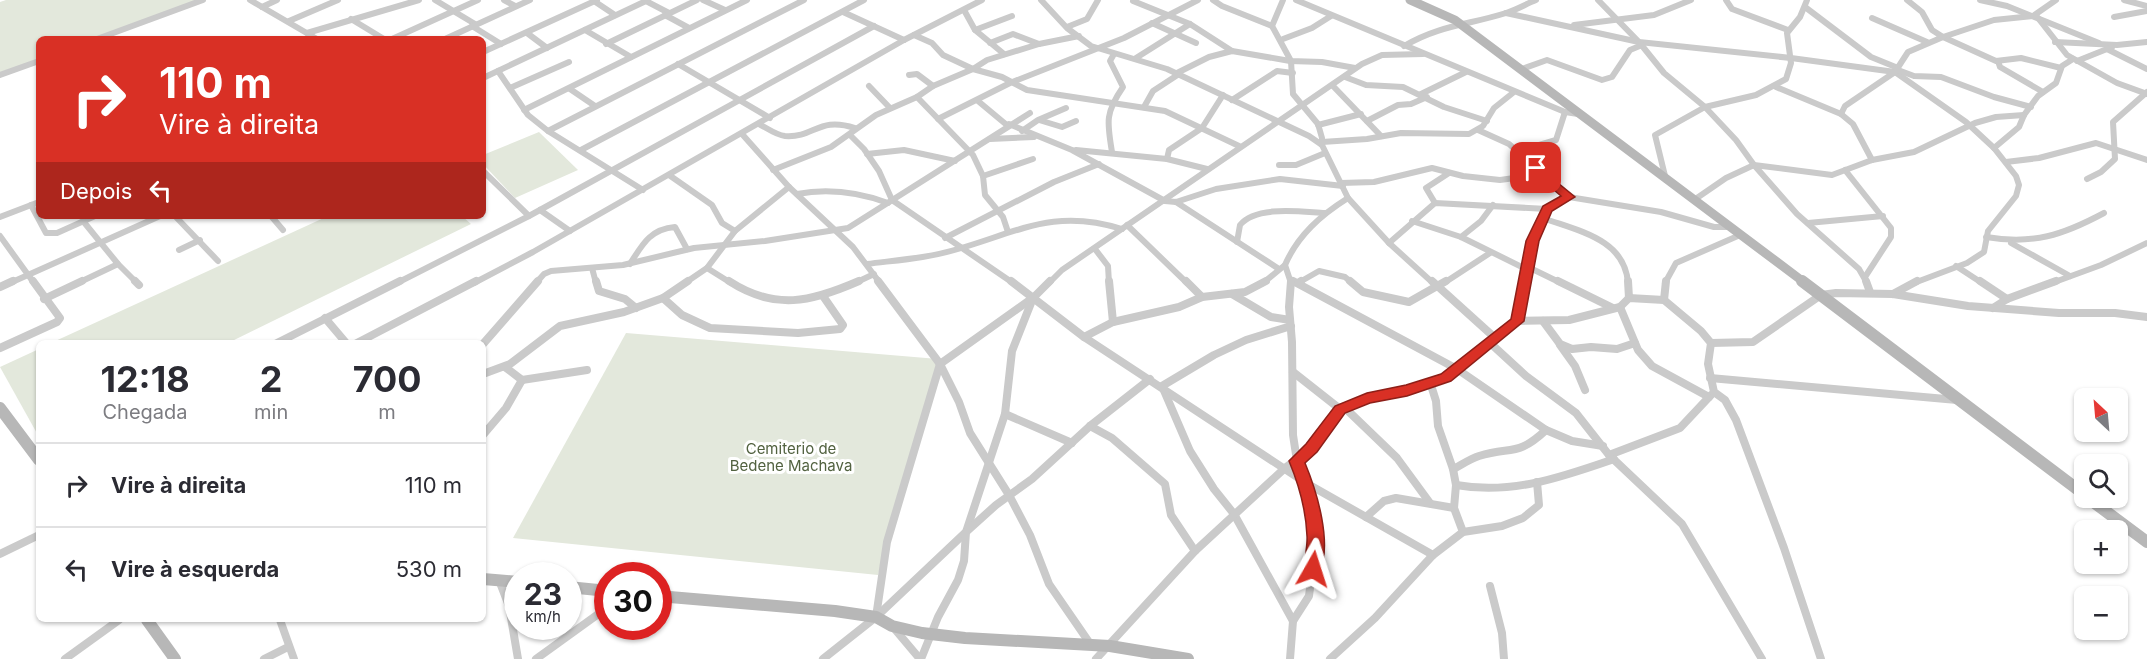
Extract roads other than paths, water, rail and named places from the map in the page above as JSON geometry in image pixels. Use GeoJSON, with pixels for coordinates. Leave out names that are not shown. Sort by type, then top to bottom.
{"type":"FeatureCollection","features":[{"type":"Feature","properties":{"kind":"street"},"geometry":{"type":"LineString","coordinates":[[105,36],[202,0]]}},
{"type":"Feature","properties":{"kind":"street"},"geometry":{"type":"LineString","coordinates":[[250,0],[312,36]]}},
{"type":"Feature","properties":{"kind":"street"},"geometry":{"type":"LineString","coordinates":[[262,7],[277,0]]}},
{"type":"Feature","properties":{"kind":"street"},"geometry":{"type":"LineString","coordinates":[[289,21],[338,0]]}},
{"type":"Feature","properties":{"kind":"street"},"geometry":{"type":"LineString","coordinates":[[307,33],[419,0]]}},
{"type":"Feature","properties":{"kind":"street"},"geometry":{"type":"LineString","coordinates":[[435,0],[501,44]]}},
{"type":"Feature","properties":{"kind":"street"},"geometry":{"type":"LineString","coordinates":[[398,36],[478,0]]}},
{"type":"Feature","properties":{"kind":"street"},"geometry":{"type":"LineString","coordinates":[[504,0],[515,6]]}},
{"type":"Feature","properties":{"kind":"street"},"geometry":{"type":"LineString","coordinates":[[451,36],[530,0]]}},
{"type":"Feature","properties":{"kind":"street"},"geometry":{"type":"LineString","coordinates":[[606,44],[697,0]]}},
{"type":"Feature","properties":{"kind":"street"},"geometry":{"type":"LineString","coordinates":[[703,0],[725,10]]}},
{"type":"Feature","properties":{"kind":"street"},"geometry":{"type":"LineString","coordinates":[[524,110],[747,0]]}},
{"type":"Feature","properties":{"kind":"street"},"geometry":{"type":"LineString","coordinates":[[790,0],[797,4]]}},
{"type":"Feature","properties":{"kind":"street"},"geometry":{"type":"LineString","coordinates":[[548,130],[804,0]]}},
{"type":"Feature","properties":{"kind":"street"},"geometry":{"type":"LineString","coordinates":[[363,340],[570,231],[904,40],[979,0]]}},
{"type":"Feature","properties":{"kind":"street"},"geometry":{"type":"LineString","coordinates":[[1041,0],[1052,15],[1096,48],[1136,58],[1178,73],[1309,136],[1323,147]]}},
{"type":"Feature","properties":{"kind":"street"},"geometry":{"type":"LineString","coordinates":[[1067,27],[1087,19],[1098,0]]}},
{"type":"Feature","properties":{"kind":"street"},"geometry":{"type":"LineString","coordinates":[[938,119],[1010,83],[1096,48],[1198,0]]}},
{"type":"Feature","properties":{"kind":"street"},"geometry":{"type":"LineString","coordinates":[[1213,0],[1222,6],[1272,26],[1283,39],[1293,74],[1290,88],[1318,125],[1323,147],[1348,198],[1389,243],[1437,285],[1526,376],[1576,414],[1612,457],[1682,524],[1762,659]]}},
{"type":"Feature","properties":{"kind":"street"},"geometry":{"type":"LineString","coordinates":[[1272,26],[1283,0]]}},
{"type":"Feature","properties":{"kind":"street"},"geometry":{"type":"LineString","coordinates":[[1296,0],[1514,92],[1565,112],[1578,114]]}},
{"type":"Feature","properties":{"kind":"street"},"geometry":{"type":"LineString","coordinates":[[1410,0],[1459,22],[2074,487]]}},
{"type":"Feature","properties":{"kind":"street"},"geometry":{"type":"LineString","coordinates":[[1396,53],[1421,36],[1459,22],[1506,13],[1536,0]]}},
{"type":"Feature","properties":{"kind":"street"},"geometry":{"type":"LineString","coordinates":[[1598,0],[1640,44],[1664,74],[1705,107],[1736,140],[1754,165],[1808,223],[1845,255],[1865,277],[1870,292]]}},
{"type":"Feature","properties":{"kind":"street"},"geometry":{"type":"LineString","coordinates":[[1567,25],[1654,15],[1690,0]]}},
{"type":"Feature","properties":{"kind":"street"},"geometry":{"type":"LineString","coordinates":[[1726,0],[1732,9],[1788,30]]}},
{"type":"Feature","properties":{"kind":"street"},"geometry":{"type":"LineString","coordinates":[[1906,0],[1922,12],[1932,30],[1973,52],[1998,61],[2021,58],[2061,68]]}},
{"type":"Feature","properties":{"kind":"street"},"geometry":{"type":"LineString","coordinates":[[1980,0],[2000,4],[2099,43]]}},
{"type":"Feature","properties":{"kind":"street"},"geometry":{"type":"LineString","coordinates":[[1841,114],[1845,106],[1896,70],[1908,52],[1927,42],[1994,20],[2035,17],[2056,0]]}},
{"type":"Feature","properties":{"kind":"street"},"geometry":{"type":"LineString","coordinates":[[2124,0],[2147,6]]}},
{"type":"Feature","properties":{"kind":"street"},"geometry":{"type":"LineString","coordinates":[[486,51],[596,1],[615,15]]}},
{"type":"Feature","properties":{"kind":"street"},"geometry":{"type":"LineString","coordinates":[[486,76],[647,1],[689,28]]}},
{"type":"Feature","properties":{"kind":"street"},"geometry":{"type":"LineString","coordinates":[[580,150],[861,1]]}},
{"type":"Feature","properties":{"kind":"street"},"geometry":{"type":"LineString","coordinates":[[1133,1],[1190,24],[1232,51],[1290,61],[1322,62],[1355,68]]}},
{"type":"Feature","properties":{"kind":"street"},"geometry":{"type":"LineString","coordinates":[[1666,180],[1655,135],[1705,107],[1756,95],[1776,87],[1790,75],[1791,58],[1787,33],[1800,17],[1805,3],[1866,54],[1896,70],[1970,126],[2006,162],[2019,185],[2016,196],[1986,237],[1984,252],[1974,260],[1915,282],[1893,294]]}},
{"type":"Feature","properties":{"kind":"street"},"geometry":{"type":"LineString","coordinates":[[964,10],[975,30],[1004,54]]}},
{"type":"Feature","properties":{"kind":"street"},"geometry":{"type":"LineString","coordinates":[[2114,17],[2147,11]]}},
{"type":"Feature","properties":{"kind":"street"},"geometry":{"type":"LineString","coordinates":[[843,12],[904,40]]}},
{"type":"Feature","properties":{"kind":"street"},"geometry":{"type":"LineString","coordinates":[[1506,13],[1567,25],[1640,44],[1791,58],[1941,77],[1994,97],[2031,107]]}},
{"type":"Feature","properties":{"kind":"street"},"geometry":{"type":"LineString","coordinates":[[2139,13],[2147,18]]}},
{"type":"Feature","properties":{"kind":"street"},"geometry":{"type":"LineString","coordinates":[[975,30],[1012,16]]}},
{"type":"Feature","properties":{"kind":"street"},"geometry":{"type":"LineString","coordinates":[[1283,39],[1312,28],[1331,16]]}},
{"type":"Feature","properties":{"kind":"street"},"geometry":{"type":"LineString","coordinates":[[2035,17],[2055,42],[2075,60],[2117,83],[2146,93],[2114,122],[2115,159],[2101,172],[2087,178]]}},
{"type":"Feature","properties":{"kind":"street"},"geometry":{"type":"LineString","coordinates":[[1872,18],[1927,42]]}},
{"type":"Feature","properties":{"kind":"street"},"geometry":{"type":"LineString","coordinates":[[351,19],[379,36]]}},
{"type":"Feature","properties":{"kind":"street"},"geometry":{"type":"LineString","coordinates":[[1152,23],[1196,43]]}},
{"type":"Feature","properties":{"kind":"street"},"geometry":{"type":"LineString","coordinates":[[1136,58],[1190,24]]}},
{"type":"Feature","properties":{"kind":"street"},"geometry":{"type":"LineString","coordinates":[[282,340],[529,216],[874,26]]}},
{"type":"Feature","properties":{"kind":"street"},"geometry":{"type":"LineString","coordinates":[[585,30],[631,57]]}},
{"type":"Feature","properties":{"kind":"street"},"geometry":{"type":"LineString","coordinates":[[527,33],[547,48]]}},
{"type":"Feature","properties":{"kind":"street"},"geometry":{"type":"LineString","coordinates":[[990,43],[1013,34],[1039,44]]}},
{"type":"Feature","properties":{"kind":"street"},"geometry":{"type":"LineString","coordinates":[[914,35],[932,43],[943,55],[973,69],[992,73],[1036,93],[1062,94],[1165,111],[1239,146]]}},
{"type":"Feature","properties":{"kind":"street"},"geometry":{"type":"LineString","coordinates":[[773,170],[831,147],[850,135],[855,128],[890,108],[917,97],[933,86],[973,69],[987,60],[1039,44],[1079,36]]}},
{"type":"Feature","properties":{"kind":"street"},"geometry":{"type":"LineString","coordinates":[[2055,42],[2117,45],[2147,42]]}},
{"type":"Feature","properties":{"kind":"street"},"geometry":{"type":"LineString","coordinates":[[1522,69],[1547,60],[1597,79],[1607,79],[1612,77],[1627,52],[1640,44]]}},
{"type":"Feature","properties":{"kind":"street"},"geometry":{"type":"LineString","coordinates":[[1994,148],[2019,127],[2024,115],[2043,92],[2056,83],[2065,62],[2117,45]]}},
{"type":"Feature","properties":{"kind":"street"},"geometry":{"type":"LineString","coordinates":[[2107,49],[2147,69]]}},
{"type":"Feature","properties":{"kind":"street"},"geometry":{"type":"LineString","coordinates":[[1144,107],[1147,97],[1157,85],[1209,57],[1232,51]]}},
{"type":"Feature","properties":{"kind":"street"},"geometry":{"type":"LineString","coordinates":[[876,617],[887,542],[940,364],[1034,297],[1062,270],[1165,201],[1239,146],[1333,86],[1355,68],[1374,57],[1396,53],[1423,54]]}},
{"type":"Feature","properties":{"kind":"street"},"geometry":{"type":"LineString","coordinates":[[1112,152],[1107,123],[1111,103],[1123,87],[1110,61],[1114,54]]}},
{"type":"Feature","properties":{"kind":"street"},"geometry":{"type":"LineString","coordinates":[[1998,61],[2000,67],[2043,92]]}},
{"type":"Feature","properties":{"kind":"street"},"geometry":{"type":"LineString","coordinates":[[0,75],[36,62]]}},
{"type":"Feature","properties":{"kind":"street"},"geometry":{"type":"LineString","coordinates":[[510,88],[569,62]]}},
{"type":"Feature","properties":{"kind":"street"},"geometry":{"type":"LineString","coordinates":[[678,64],[770,118]]}},
{"type":"Feature","properties":{"kind":"street"},"geometry":{"type":"LineString","coordinates":[[498,70],[524,110],[548,130],[643,190]]}},
{"type":"Feature","properties":{"kind":"street"},"geometry":{"type":"LineString","coordinates":[[1232,100],[1277,71],[1293,74]]}},
{"type":"Feature","properties":{"kind":"street"},"geometry":{"type":"LineString","coordinates":[[1367,120],[1398,105],[1411,104],[1466,72]]}},
{"type":"Feature","properties":{"kind":"street"},"geometry":{"type":"LineString","coordinates":[[909,75],[917,74],[933,86]]}},
{"type":"Feature","properties":{"kind":"street"},"geometry":{"type":"LineString","coordinates":[[1345,77],[1365,85],[1397,85],[1444,107],[1487,121]]}},
{"type":"Feature","properties":{"kind":"street"},"geometry":{"type":"LineString","coordinates":[[869,86],[890,108]]}},
{"type":"Feature","properties":{"kind":"street"},"geometry":{"type":"LineString","coordinates":[[1333,86],[1381,136]]}},
{"type":"Feature","properties":{"kind":"street"},"geometry":{"type":"LineString","coordinates":[[1776,87],[1841,114],[1853,124],[1872,160]]}},
{"type":"Feature","properties":{"kind":"street"},"geometry":{"type":"LineString","coordinates":[[570,89],[595,106]]}},
{"type":"Feature","properties":{"kind":"street"},"geometry":{"type":"LineString","coordinates":[[1279,165],[1301,163],[1323,147],[1381,136],[1410,133],[1469,134],[1478,130],[1487,121],[1494,108],[1514,92]]}},
{"type":"Feature","properties":{"kind":"street"},"geometry":{"type":"LineString","coordinates":[[1167,159],[1169,150],[1202,128],[1223,95]]}},
{"type":"Feature","properties":{"kind":"street"},"geometry":{"type":"LineString","coordinates":[[917,97],[970,152],[983,176],[985,195],[1003,217],[1008,232]]}},
{"type":"Feature","properties":{"kind":"street"},"geometry":{"type":"LineString","coordinates":[[978,101],[1009,125],[1072,150],[1165,201],[1176,202],[1216,189],[1280,179],[1342,184],[1374,182],[1427,169],[1500,180],[1543,174]]}},
{"type":"Feature","properties":{"kind":"street"},"geometry":{"type":"LineString","coordinates":[[1022,131],[1038,120],[1066,108]]}},
{"type":"Feature","properties":{"kind":"street"},"geometry":{"type":"LineString","coordinates":[[484,340],[544,274],[561,269],[630,264],[687,249],[848,228],[1030,112]]}},
{"type":"Feature","properties":{"kind":"street"},"geometry":{"type":"LineString","coordinates":[[1518,151],[1556,140],[1565,112]]}},
{"type":"Feature","properties":{"kind":"street"},"geometry":{"type":"LineString","coordinates":[[1318,125],[1361,114]]}},
{"type":"Feature","properties":{"kind":"street"},"geometry":{"type":"LineString","coordinates":[[1694,200],[1736,173],[1754,165],[1832,175],[1872,160],[1914,152],[1970,126],[1996,117],[2024,115]]}},
{"type":"Feature","properties":{"kind":"street"},"geometry":{"type":"LineString","coordinates":[[1038,120],[1048,121],[1062,127],[1076,121]]}},
{"type":"Feature","properties":{"kind":"street"},"geometry":{"type":"LineString","coordinates":[[759,124],[782,136],[805,132],[826,123],[844,124],[855,128]]}},
{"type":"Feature","properties":{"kind":"street"},"geometry":{"type":"LineString","coordinates":[[1478,130],[1518,151],[1569,197],[1661,212],[1714,227],[1729,227]]}},
{"type":"Feature","properties":{"kind":"street"},"geometry":{"type":"LineString","coordinates":[[742,134],[789,187],[837,231],[867,264],[940,364],[960,402],[970,434],[1009,495],[1030,535],[1049,584],[1096,655]]}},
{"type":"Feature","properties":{"kind":"street"},"geometry":{"type":"LineString","coordinates":[[850,135],[879,171],[890,201]]}},
{"type":"Feature","properties":{"kind":"street"},"geometry":{"type":"LineString","coordinates":[[990,139],[1036,137]]}},
{"type":"Feature","properties":{"kind":"street"},"geometry":{"type":"LineString","coordinates":[[2006,162],[2039,158],[2096,143],[2147,160]]}},
{"type":"Feature","properties":{"kind":"street"},"geometry":{"type":"LineString","coordinates":[[867,154],[904,150],[955,161]]}},
{"type":"Feature","properties":{"kind":"street"},"geometry":{"type":"LineString","coordinates":[[1072,150],[1167,159],[1208,169]]}},
{"type":"Feature","properties":{"kind":"street"},"geometry":{"type":"LineString","coordinates":[[983,176],[1034,159]]}},
{"type":"Feature","properties":{"kind":"street"},"geometry":{"type":"LineString","coordinates":[[945,238],[1054,182],[1099,164]]}},
{"type":"Feature","properties":{"kind":"street"},"geometry":{"type":"LineString","coordinates":[[1845,170],[1891,228],[1891,237],[1865,277]]}},
{"type":"Feature","properties":{"kind":"street"},"geometry":{"type":"LineString","coordinates":[[1435,203],[1426,188],[1449,173]]}},
{"type":"Feature","properties":{"kind":"street"},"geometry":{"type":"LineString","coordinates":[[486,174],[529,216]]}},
{"type":"Feature","properties":{"kind":"street"},"geometry":{"type":"LineString","coordinates":[[669,175],[712,205],[723,223],[735,231]]}},
{"type":"Feature","properties":{"kind":"street"},"geometry":{"type":"LineString","coordinates":[[486,373],[505,367],[560,326],[636,308],[663,298],[707,268],[735,231],[789,187]]}},
{"type":"Feature","properties":{"kind":"street"},"geometry":{"type":"LineString","coordinates":[[797,194],[814,190],[843,190],[890,201],[1034,297],[1084,337],[1306,483],[1433,555]]}},
{"type":"Feature","properties":{"kind":"street"},"geometry":{"type":"LineString","coordinates":[[1389,243],[1435,203],[1547,209],[1569,197]]}},
{"type":"Feature","properties":{"kind":"street"},"geometry":{"type":"LineString","coordinates":[[1084,337],[1113,322],[1179,307],[1202,297],[1232,294],[1257,287],[1282,267],[1293,246],[1325,213],[1348,198]]}},
{"type":"Feature","properties":{"kind":"street"},"geometry":{"type":"LineString","coordinates":[[1176,202],[1237,242],[1282,267],[1295,281],[1457,369],[1546,430],[1572,441],[1603,446]]}},
{"type":"Feature","properties":{"kind":"street"},"geometry":{"type":"LineString","coordinates":[[0,217],[36,203]]}},
{"type":"Feature","properties":{"kind":"street"},"geometry":{"type":"LineString","coordinates":[[31,205],[36,214]]}},
{"type":"Feature","properties":{"kind":"street"},"geometry":{"type":"LineString","coordinates":[[1461,237],[1481,221],[1493,205]]}},
{"type":"Feature","properties":{"kind":"street"},"geometry":{"type":"LineString","coordinates":[[1517,321],[1533,241],[1547,209]]}},
{"type":"Feature","properties":{"kind":"street"},"geometry":{"type":"LineString","coordinates":[[540,210],[570,231]]}},
{"type":"Feature","properties":{"kind":"street"},"geometry":{"type":"LineString","coordinates":[[1237,242],[1239,225],[1252,215],[1325,213]]}},
{"type":"Feature","properties":{"kind":"street"},"geometry":{"type":"LineString","coordinates":[[1986,237],[2006,241],[2037,239],[2068,232],[2104,213]]}},
{"type":"Feature","properties":{"kind":"street"},"geometry":{"type":"LineString","coordinates":[[1808,223],[1883,216]]}},
{"type":"Feature","properties":{"kind":"street"},"geometry":{"type":"LineString","coordinates":[[867,264],[935,256],[1041,222],[1093,218],[1125,227],[1202,297]]}},
{"type":"Feature","properties":{"kind":"street"},"geometry":{"type":"LineString","coordinates":[[1543,218],[1598,240],[1619,255],[1626,268],[1629,298]]}},
{"type":"Feature","properties":{"kind":"street"},"geometry":{"type":"LineString","coordinates":[[38,219],[46,233],[57,233],[88,219]]}},
{"type":"Feature","properties":{"kind":"street"},"geometry":{"type":"LineString","coordinates":[[0,287],[153,219]]}},
{"type":"Feature","properties":{"kind":"street"},"geometry":{"type":"LineString","coordinates":[[179,219],[218,261]]}},
{"type":"Feature","properties":{"kind":"street"},"geometry":{"type":"LineString","coordinates":[[274,219],[283,230]]}},
{"type":"Feature","properties":{"kind":"street"},"geometry":{"type":"LineString","coordinates":[[83,221],[102,241],[118,264],[139,285]]}},
{"type":"Feature","properties":{"kind":"street"},"geometry":{"type":"LineString","coordinates":[[1412,221],[1461,237],[1490,253],[1616,308],[1635,343],[1652,366],[1725,400],[1736,420],[1784,548],[1821,659]]}},
{"type":"Feature","properties":{"kind":"street"},"geometry":{"type":"LineString","coordinates":[[630,264],[656,230],[675,227],[687,249]]}},
{"type":"Feature","properties":{"kind":"street"},"geometry":{"type":"LineString","coordinates":[[1664,300],[1663,291],[1672,267],[1676,263],[1740,235]]}},
{"type":"Feature","properties":{"kind":"street"},"geometry":{"type":"LineString","coordinates":[[0,236],[29,274],[59,320],[0,348]]}},
{"type":"Feature","properties":{"kind":"street"},"geometry":{"type":"LineString","coordinates":[[179,250],[200,240]]}},
{"type":"Feature","properties":{"kind":"street"},"geometry":{"type":"LineString","coordinates":[[2006,241],[2070,276]]}},
{"type":"Feature","properties":{"kind":"street"},"geometry":{"type":"LineString","coordinates":[[1993,308],[2007,298],[2100,265],[2147,243]]}},
{"type":"Feature","properties":{"kind":"street"},"geometry":{"type":"LineString","coordinates":[[1095,249],[1108,266],[1113,322]]}},
{"type":"Feature","properties":{"kind":"street"},"geometry":{"type":"LineString","coordinates":[[1295,281],[1319,271],[1345,277],[1363,292],[1404,303],[1415,300],[1490,253]]}},
{"type":"Feature","properties":{"kind":"street"},"geometry":{"type":"LineString","coordinates":[[44,299],[118,264]]}},
{"type":"Feature","properties":{"kind":"street"},"geometry":{"type":"LineString","coordinates":[[1956,266],[2007,298]]}},
{"type":"Feature","properties":{"kind":"street"},"geometry":{"type":"LineString","coordinates":[[592,268],[598,291],[625,299],[636,308]]}},
{"type":"Feature","properties":{"kind":"street"},"geometry":{"type":"LineString","coordinates":[[707,268],[755,296],[784,302],[824,296],[874,274]]}},
{"type":"Feature","properties":{"kind":"street"},"geometry":{"type":"LineString","coordinates":[[1290,659],[1293,621],[1309,596],[1315,549],[1313,514],[1306,483],[1297,461],[1291,414],[1293,372],[1291,323],[1295,281]]}},
{"type":"Feature","properties":{"kind":"street"},"geometry":{"type":"LineString","coordinates":[[672,597],[835,611],[876,617],[892,626],[930,634],[1096,655],[1110,646],[1195,551],[1285,468],[1312,448],[1342,408],[1367,398],[1407,391],[1446,377],[1517,321],[1569,320],[1616,308],[1629,298],[1664,300],[1712,343],[1753,342],[1775,324],[1821,295],[1870,292],[1993,308],[2059,313],[2115,312],[2147,317]]}},
{"type":"Feature","properties":{"kind":"street"},"geometry":{"type":"LineString","coordinates":[[1232,294],[1271,317],[1291,323]]}},
{"type":"Feature","properties":{"kind":"street"},"geometry":{"type":"LineString","coordinates":[[663,298],[682,315],[710,328],[798,333],[840,329],[843,325],[824,296]]}},
{"type":"Feature","properties":{"kind":"street"},"geometry":{"type":"LineString","coordinates":[[892,626],[921,659],[947,597],[958,580],[964,561],[966,532],[1005,414],[1012,351],[1034,297]]}},
{"type":"Feature","properties":{"kind":"street"},"geometry":{"type":"LineString","coordinates":[[325,318],[344,340]]}},
{"type":"Feature","properties":{"kind":"street"},"geometry":{"type":"LineString","coordinates":[[1544,321],[1575,366],[1586,390]]}},
{"type":"Feature","properties":{"kind":"street"},"geometry":{"type":"LineString","coordinates":[[1162,387],[1235,345],[1291,323]]}},
{"type":"Feature","properties":{"kind":"street"},"geometry":{"type":"LineString","coordinates":[[1560,344],[1572,349],[1592,347],[1612,350],[1635,343]]}},
{"type":"Feature","properties":{"kind":"street"},"geometry":{"type":"LineString","coordinates":[[1456,485],[1485,490],[1504,489],[1537,482],[1612,457],[1680,428],[1711,394],[1708,364],[1712,343]]}},
{"type":"Feature","properties":{"kind":"street"},"geometry":{"type":"LineString","coordinates":[[505,367],[522,380],[587,370]]}},
{"type":"Feature","properties":{"kind":"street"},"geometry":{"type":"LineString","coordinates":[[1293,372],[1342,408],[1397,458],[1430,503]]}},
{"type":"Feature","properties":{"kind":"street"},"geometry":{"type":"LineString","coordinates":[[1710,378],[1959,400]]}},
{"type":"Feature","properties":{"kind":"street"},"geometry":{"type":"LineString","coordinates":[[826,658],[876,617],[966,532],[1009,495],[1032,479],[1090,426],[1150,379]]}},
{"type":"Feature","properties":{"kind":"street"},"geometry":{"type":"LineString","coordinates":[[486,431],[506,408],[522,380]]}},
{"type":"Feature","properties":{"kind":"street"},"geometry":{"type":"LineString","coordinates":[[1430,382],[1436,401],[1438,426],[1453,469],[1456,485],[1454,508],[1462,532]]}},
{"type":"Feature","properties":{"kind":"street"},"geometry":{"type":"LineString","coordinates":[[1162,387],[1190,451],[1214,489],[1234,514],[1293,621]]}},
{"type":"Feature","properties":{"kind":"street"},"geometry":{"type":"LineString","coordinates":[[0,408],[36,456]]}},
{"type":"Feature","properties":{"kind":"street"},"geometry":{"type":"LineString","coordinates":[[1005,414],[1072,443]]}},
{"type":"Feature","properties":{"kind":"street"},"geometry":{"type":"LineString","coordinates":[[1090,426],[1112,438],[1165,484],[1171,515],[1195,551]]}},
{"type":"Feature","properties":{"kind":"street"},"geometry":{"type":"LineString","coordinates":[[1453,469],[1479,456],[1518,450],[1532,443],[1546,430]]}},
{"type":"Feature","properties":{"kind":"street"},"geometry":{"type":"LineString","coordinates":[[1330,659],[1375,618],[1433,555],[1462,532],[1502,526],[1532,512],[1539,505],[1537,482]]}},
{"type":"Feature","properties":{"kind":"street"},"geometry":{"type":"LineString","coordinates":[[1366,517],[1389,498],[1454,508]]}},
{"type":"Feature","properties":{"kind":"street"},"geometry":{"type":"LineString","coordinates":[[2102,508],[2147,542]]}},
{"type":"Feature","properties":{"kind":"street"},"geometry":{"type":"LineString","coordinates":[[0,554],[36,536]]}},
{"type":"Feature","properties":{"kind":"street"},"geometry":{"type":"LineString","coordinates":[[486,579],[504,581]]}},
{"type":"Feature","properties":{"kind":"street"},"geometry":{"type":"LineString","coordinates":[[499,580],[509,606],[518,659]]}},
{"type":"Feature","properties":{"kind":"street"},"geometry":{"type":"LineString","coordinates":[[1490,586],[1502,633],[1504,659]]}},
{"type":"Feature","properties":{"kind":"street"},"geometry":{"type":"LineString","coordinates":[[536,659],[594,617]]}},
{"type":"Feature","properties":{"kind":"street"},"geometry":{"type":"LineString","coordinates":[[65,659],[116,622]]}},
{"type":"Feature","properties":{"kind":"street"},"geometry":{"type":"LineString","coordinates":[[148,622],[175,659]]}},
{"type":"Feature","properties":{"kind":"street"},"geometry":{"type":"LineString","coordinates":[[281,622],[294,659]]}},
{"type":"Feature","properties":{"kind":"street"},"geometry":{"type":"LineString","coordinates":[[1110,646],[1188,659]]}},
{"type":"Feature","properties":{"kind":"street"},"geometry":{"type":"LineString","coordinates":[[264,659],[288,647]]}},
{"type":"Feature","properties":{"kind":"park label","name":"Cemiterio de Bedene Machava"},"geometry":{"type":"Point","coordinates":[791,456]}}]}
